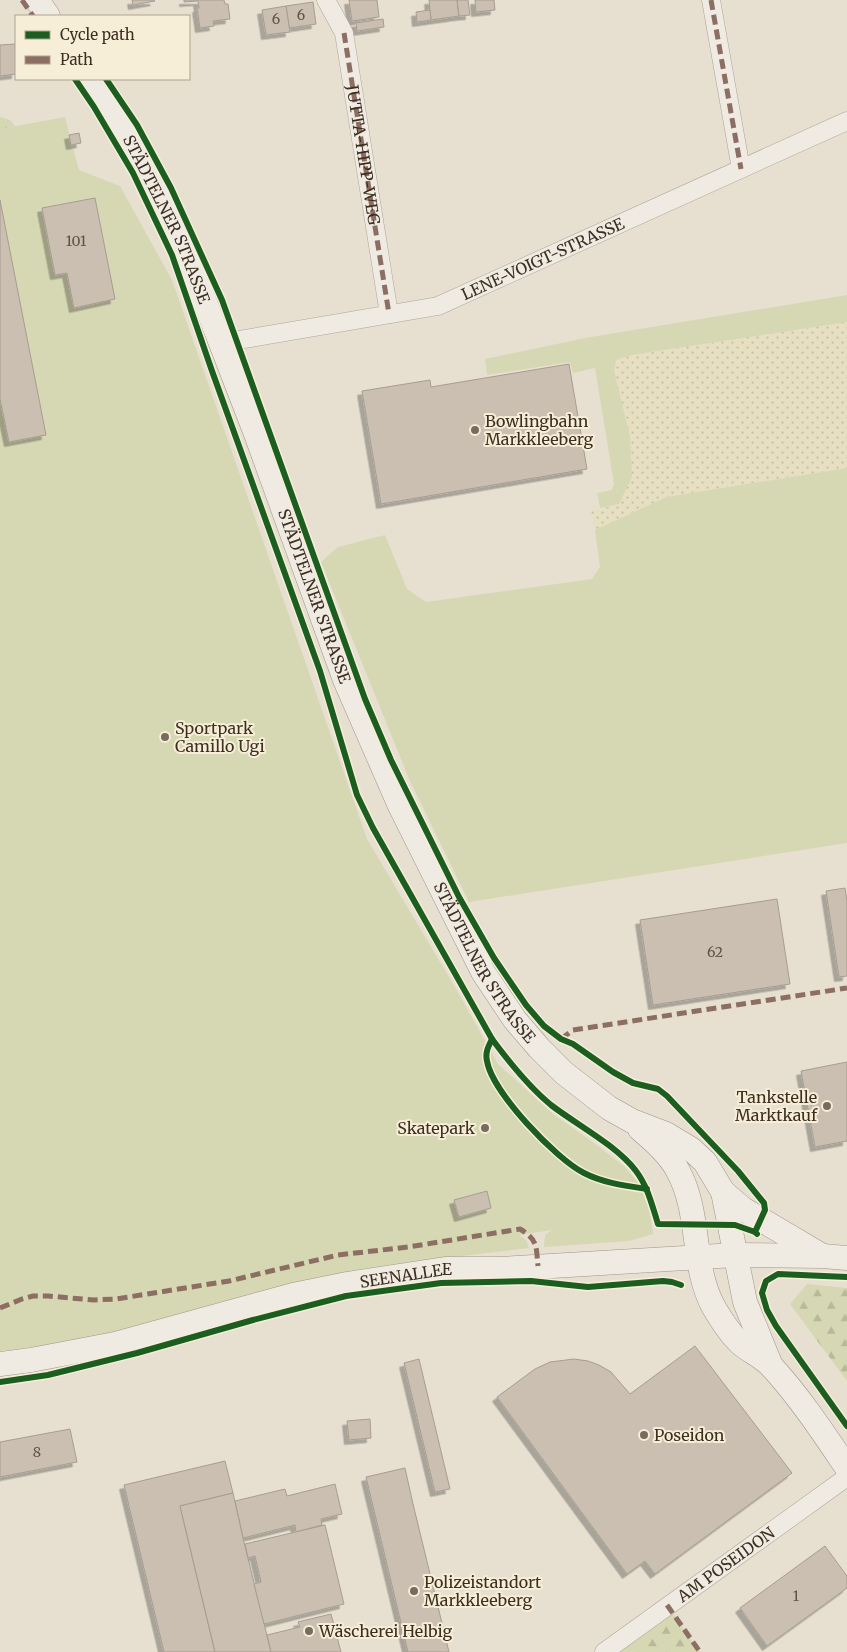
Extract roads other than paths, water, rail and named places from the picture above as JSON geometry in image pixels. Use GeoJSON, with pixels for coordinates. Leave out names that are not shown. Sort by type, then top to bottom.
{"type":"FeatureCollection","features":[{"type":"Feature","properties":{"kind":"street"},"geometry":{"type":"LineString","coordinates":[[37,0],[47,15]]}},
{"type":"Feature","properties":{"kind":"street","name":"JUTTA-HIPP-WEG"},"geometry":{"type":"LineString","coordinates":[[326,0],[344,34],[389,314]]}},
{"type":"Feature","properties":{"kind":"street"},"geometry":{"type":"LineString","coordinates":[[711,0],[741,169]]}},
{"type":"Feature","properties":{"kind":"street","name":"STÄDTELNER STRASSE"},"geometry":{"type":"LineString","coordinates":[[90,80],[130,140],[181,240],[256,434],[345,680],[400,806],[483,972],[515,1020],[564,1074],[608,1108],[632,1121],[666,1134],[691,1149],[705,1162],[723,1192],[744,1302],[771,1366]]}},
{"type":"Feature","properties":{"kind":"street","name":"LENE-VOIGT-STRASSE"},"geometry":{"type":"LineString","coordinates":[[221,344],[438,306],[847,121]]}},
{"type":"Feature","properties":{"kind":"street","name":"STÄDTELNER STRASSE"},"geometry":{"type":"LineString","coordinates":[[632,1121],[658,1146],[678,1170],[691,1203],[704,1284],[713,1305],[724,1323],[739,1342],[771,1366],[806,1408],[847,1468]]}},
{"type":"Feature","properties":{"kind":"street","name":"SEENALLEE"},"geometry":{"type":"LineString","coordinates":[[723,1192],[743,1209],[823,1256]]}},
{"type":"Feature","properties":{"kind":"street","name":"SEENALLEE"},"geometry":{"type":"LineString","coordinates":[[0,1364],[39,1359],[115,1344],[293,1296],[347,1284],[445,1269],[502,1268],[735,1255],[847,1258]]}},
{"type":"Feature","properties":{"kind":"street","name":"AM POSEIDON"},"geometry":{"type":"LineString","coordinates":[[604,1652],[847,1477]]}},
{"type":"Feature","properties":{"kind":"place","name":"Bowlingbahn Markkleeberg"},"geometry":{"type":"Point","coordinates":[475,430]}},
{"type":"Feature","properties":{"kind":"place","name":"Sportpark Camillo Ugi"},"geometry":{"type":"Point","coordinates":[165,737]}},
{"type":"Feature","properties":{"kind":"place","name":"Tankstelle Marktkauf"},"geometry":{"type":"Point","coordinates":[827,1106]}},
{"type":"Feature","properties":{"kind":"place","name":"Skatepark"},"geometry":{"type":"Point","coordinates":[485,1128]}},
{"type":"Feature","properties":{"kind":"place","name":"Poseidon"},"geometry":{"type":"Point","coordinates":[644,1435]}},
{"type":"Feature","properties":{"kind":"place","name":"Polizeistandort Markkleeberg"},"geometry":{"type":"Point","coordinates":[414,1591]}},
{"type":"Feature","properties":{"kind":"place","name":"Wäscherei Helbig"},"geometry":{"type":"Point","coordinates":[309,1631]}}]}
